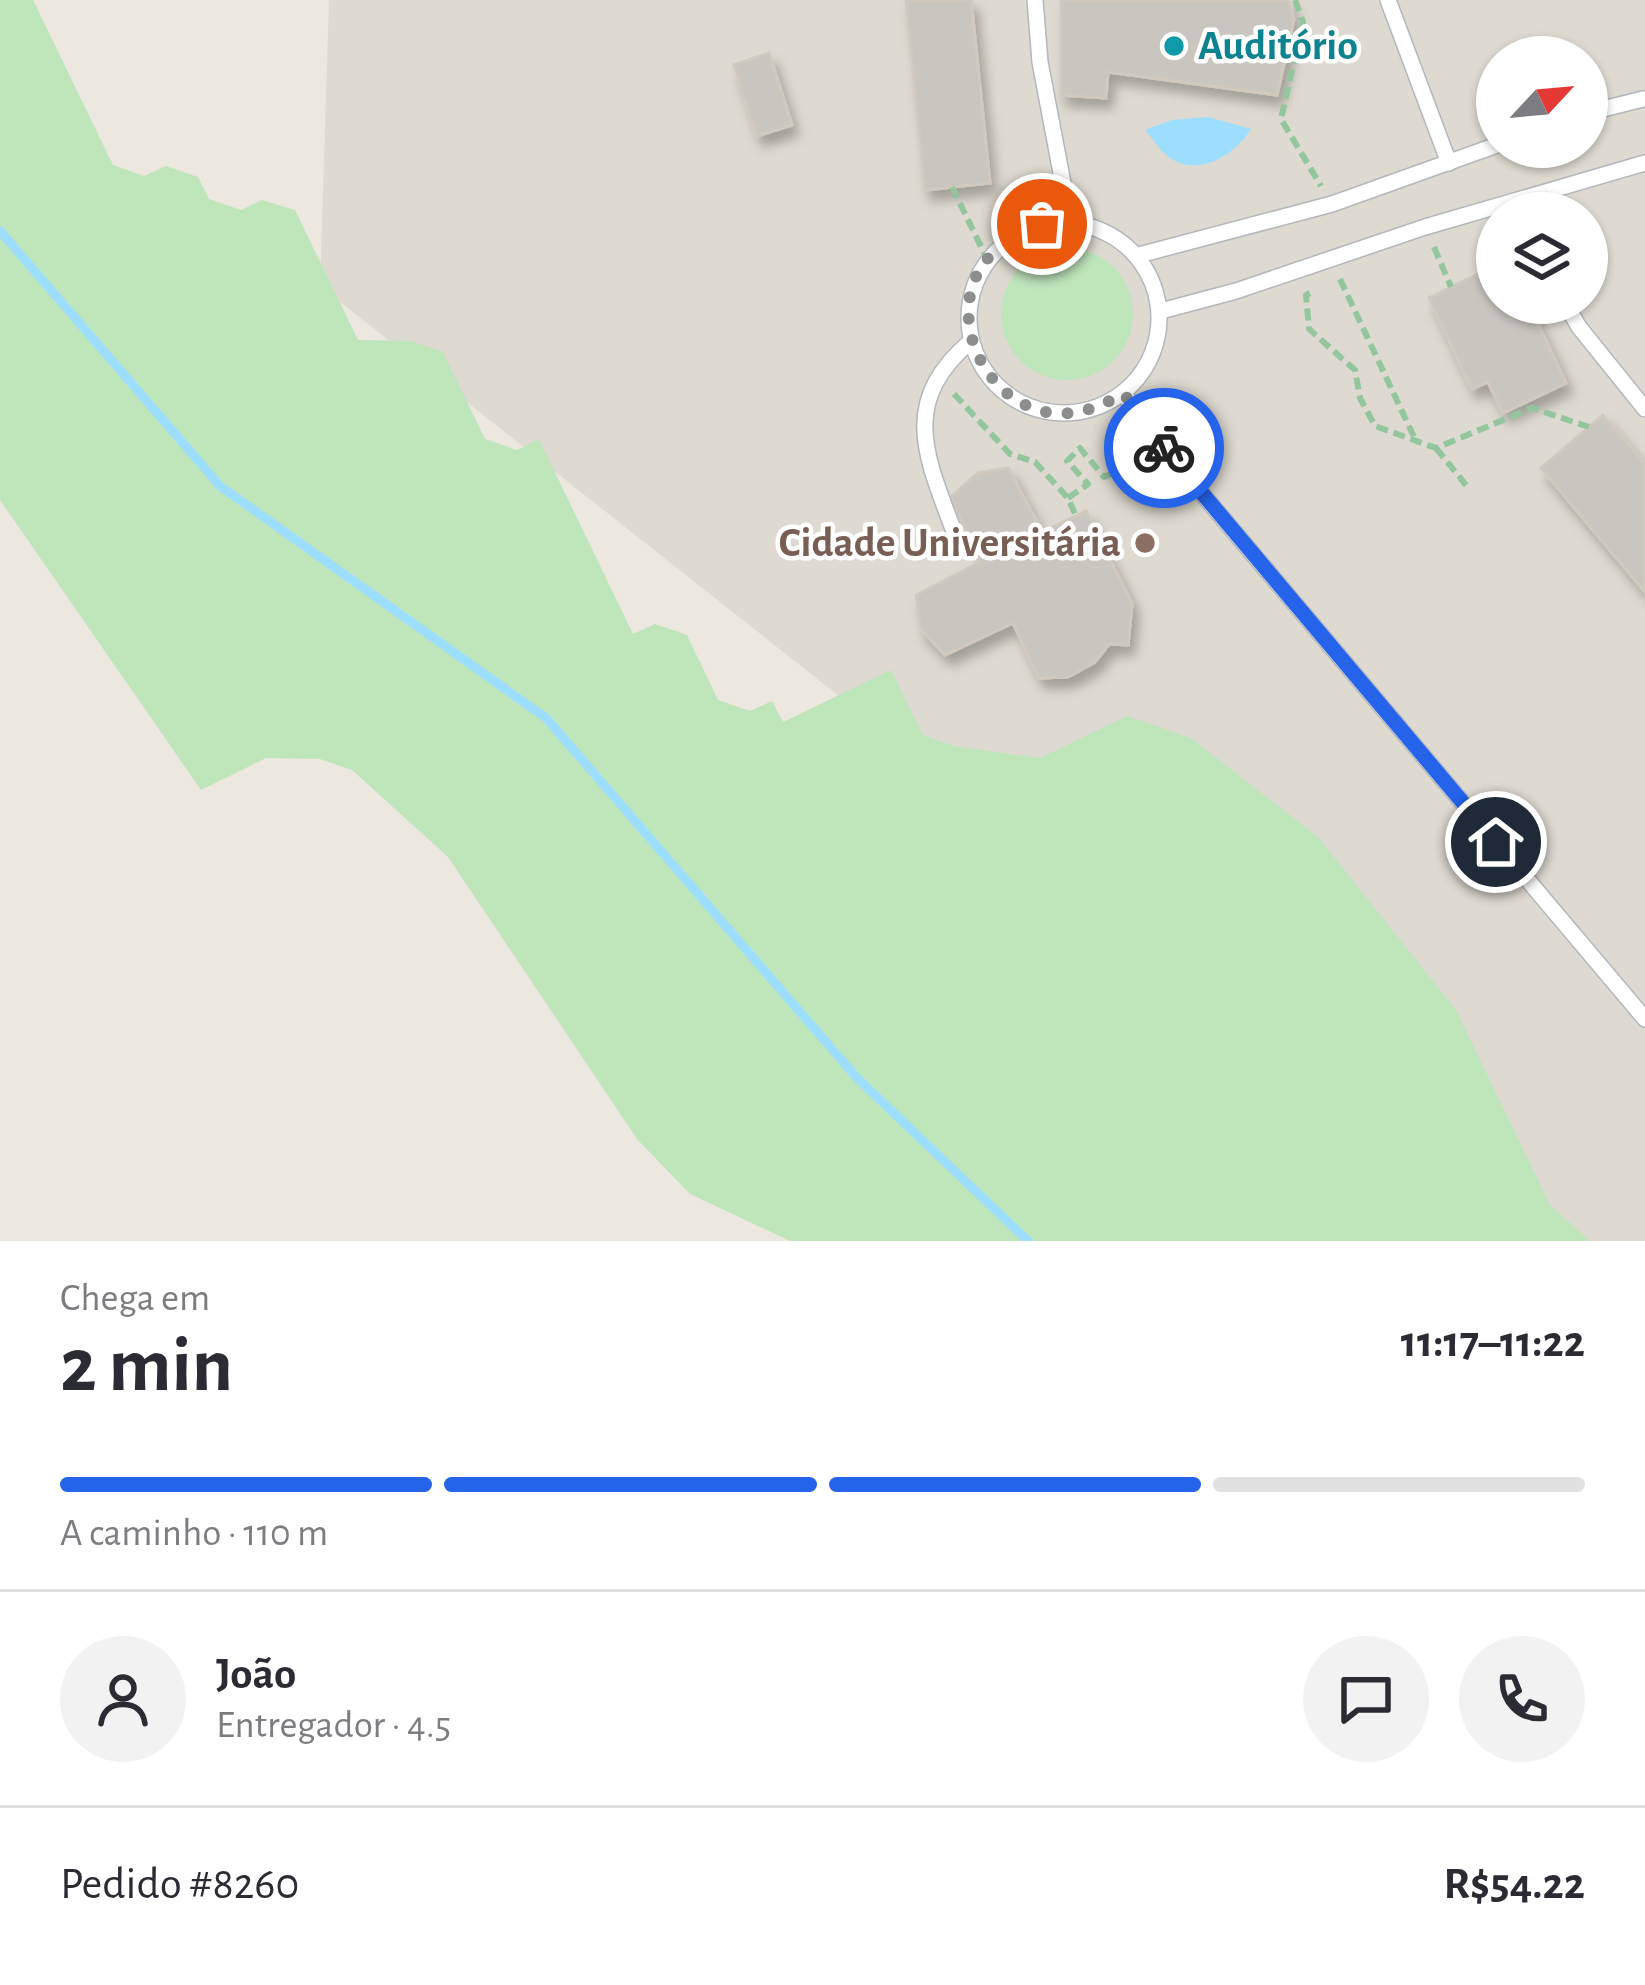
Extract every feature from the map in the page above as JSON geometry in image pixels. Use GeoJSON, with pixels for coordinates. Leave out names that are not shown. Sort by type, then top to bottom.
{"type":"FeatureCollection","features":[{"type":"Feature","properties":{"kind":"lane"},"geometry":{"type":"LineString","coordinates":[[1035,0],[1040,62],[1070,220]]}},
{"type":"Feature","properties":{"kind":"lane"},"geometry":{"type":"LineString","coordinates":[[1388,0],[1449,163]]}},
{"type":"Feature","properties":{"kind":"lane"},"geometry":{"type":"LineString","coordinates":[[1608,108],[1643,99]]}},
{"type":"Feature","properties":{"kind":"lane"},"geometry":{"type":"LineString","coordinates":[[1139,255],[1332,204],[1476,153]]}},
{"type":"Feature","properties":{"kind":"lane"},"geometry":{"type":"LineString","coordinates":[[1545,192],[1645,163]]}},
{"type":"Feature","properties":{"kind":"lane"},"geometry":{"type":"LineString","coordinates":[[1161,311],[1476,212]]}},
{"type":"Feature","properties":{"kind":"lane"},"geometry":{"type":"LineString","coordinates":[[1070,220],[1108,231],[1139,255],[1161,311],[1153,357],[1124,394],[1090,411],[1052,413],[1016,401],[987,375],[970,341],[970,298],[987,259],[1031,229],[1070,220]]}},
{"type":"Feature","properties":{"kind":"lane"},"geometry":{"type":"LineString","coordinates":[[1577,324],[1645,409]]}},
{"type":"Feature","properties":{"kind":"lane"},"geometry":{"type":"LineString","coordinates":[[953,529],[927,461],[925,411],[936,376],[970,341]]}},
{"type":"Feature","properties":{"kind":"lane"},"geometry":{"type":"LineString","coordinates":[[1124,394],[1166,451],[1645,1019]]}},
{"type":"Feature","properties":{"kind":"path"},"geometry":{"type":"LineString","coordinates":[[1295,0],[1303,22],[1281,119],[1332,204]]}},
{"type":"Feature","properties":{"kind":"path"},"geometry":{"type":"LineString","coordinates":[[952,187],[987,259]]}},
{"type":"Feature","properties":{"kind":"path"},"geometry":{"type":"LineString","coordinates":[[1425,227],[1451,287]]}},
{"type":"Feature","properties":{"kind":"path"},"geometry":{"type":"LineString","coordinates":[[1348,253],[1338,276],[1306,296],[1309,329],[1355,370],[1360,398],[1375,426],[1436,448],[1470,490]]}},
{"type":"Feature","properties":{"kind":"path"},"geometry":{"type":"LineString","coordinates":[[1338,276],[1415,439]]}},
{"type":"Feature","properties":{"kind":"path"},"geometry":{"type":"LineString","coordinates":[[936,376],[1010,454],[1036,462],[1068,498],[1076,516]]}},
{"type":"Feature","properties":{"kind":"path"},"geometry":{"type":"LineString","coordinates":[[1436,448],[1514,410],[1532,408],[1589,427]]}},
{"type":"Feature","properties":{"kind":"path"},"geometry":{"type":"LineString","coordinates":[[1068,498],[1088,484],[1066,461],[1080,448],[1104,477],[1166,451]]}},
{"type":"Feature","properties":{"kind":"shaded area","name":"Cidade Universitária"},"geometry":{"type":"Polygon","coordinates":[[[329,0],[1645,0],[1645,1241],[1457,1241],[949,783],[320,286],[329,0]]]}},
{"type":"Feature","properties":{"kind":"green space"},"geometry":{"type":"Polygon","coordinates":[[[0,0],[33,0],[113,165],[144,176],[166,166],[198,177],[209,199],[241,210],[262,200],[295,210],[358,340],[411,341],[443,352],[485,439],[517,450],[539,439],[633,634],[655,624],[687,635],[718,700],[750,711],[772,701],[783,722],[891,670],[923,735],[954,746],[1040,758],[1127,716],[1191,738],[1318,837],[1456,1010],[1550,1205],[1590,1241],[790,1241],[690,1194],[637,1139],[448,857],[352,770],[320,759],[266,758],[201,790],[0,500],[0,0]]]}},
{"type":"Feature","properties":{"kind":"green space"},"geometry":{"type":"Polygon","coordinates":[[[1067,248],[1092,253],[1114,267],[1128,289],[1133,314],[1128,339],[1114,361],[1092,375],[1067,380],[1042,375],[1020,361],[1006,339],[1001,314],[1006,289],[1020,267],[1042,253],[1067,248]]]}},
{"type":"Feature","properties":{"kind":"water"},"geometry":{"type":"Polygon","coordinates":[[[1208,117],[1251,129],[1224,156],[1200,165],[1176,162],[1145,130],[1172,120],[1208,117]]]}},
{"type":"Feature","properties":{"kind":"building"},"geometry":{"type":"Polygon","coordinates":[[[906,0],[971,0],[990,183],[925,190],[906,0]]]}},
{"type":"Feature","properties":{"kind":"building","name":"Auditório"},"geometry":{"type":"Polygon","coordinates":[[[1061,0],[1288,0],[1294,19],[1277,95],[1108,72],[1106,98],[1061,95],[1061,0]]]}},
{"type":"Feature","properties":{"kind":"building"},"geometry":{"type":"Polygon","coordinates":[[[769,53],[792,125],[757,136],[734,65],[769,53]]]}},
{"type":"Feature","properties":{"kind":"building"},"geometry":{"type":"Polygon","coordinates":[[[1476,275],[1476,324],[1538,324],[1566,383],[1503,413],[1488,382],[1472,389],[1429,298],[1476,275]]]}},
{"type":"Feature","properties":{"kind":"building"},"geometry":{"type":"Polygon","coordinates":[[[1603,415],[1645,465],[1645,592],[1541,468],[1603,415]]]}},
{"type":"Feature","properties":{"kind":"building"},"geometry":{"type":"Polygon","coordinates":[[[1008,468],[1042,532],[1086,511],[1132,604],[1128,645],[1109,644],[1095,662],[1068,677],[1039,678],[1013,623],[945,655],[921,629],[916,595],[980,562],[951,497],[978,473],[1008,468]]]}},
{"type":"Feature","properties":{"kind":"waterway"},"geometry":{"type":"LineString","coordinates":[[0,231],[220,486],[546,718],[857,1078],[1028,1241]]}},
{"type":"Feature","properties":{"kind":"way so far"},"geometry":{"type":"LineString","coordinates":[[1042,224],[987,259],[970,298],[970,341],[987,375],[1016,401],[1052,413],[1090,411],[1124,394],[1164,448]]}},
{"type":"Feature","properties":{"kind":"place","name":"Auditório"},"geometry":{"type":"Point","coordinates":[1174,46]}},
{"type":"Feature","properties":{"kind":"place","name":"Cidade Universitária"},"geometry":{"type":"Point","coordinates":[1145,543]}},
{"type":"Feature","properties":{"kind":"route"},"geometry":{"type":"LineString","coordinates":[[1164,448],[1496,842]]}}]}
